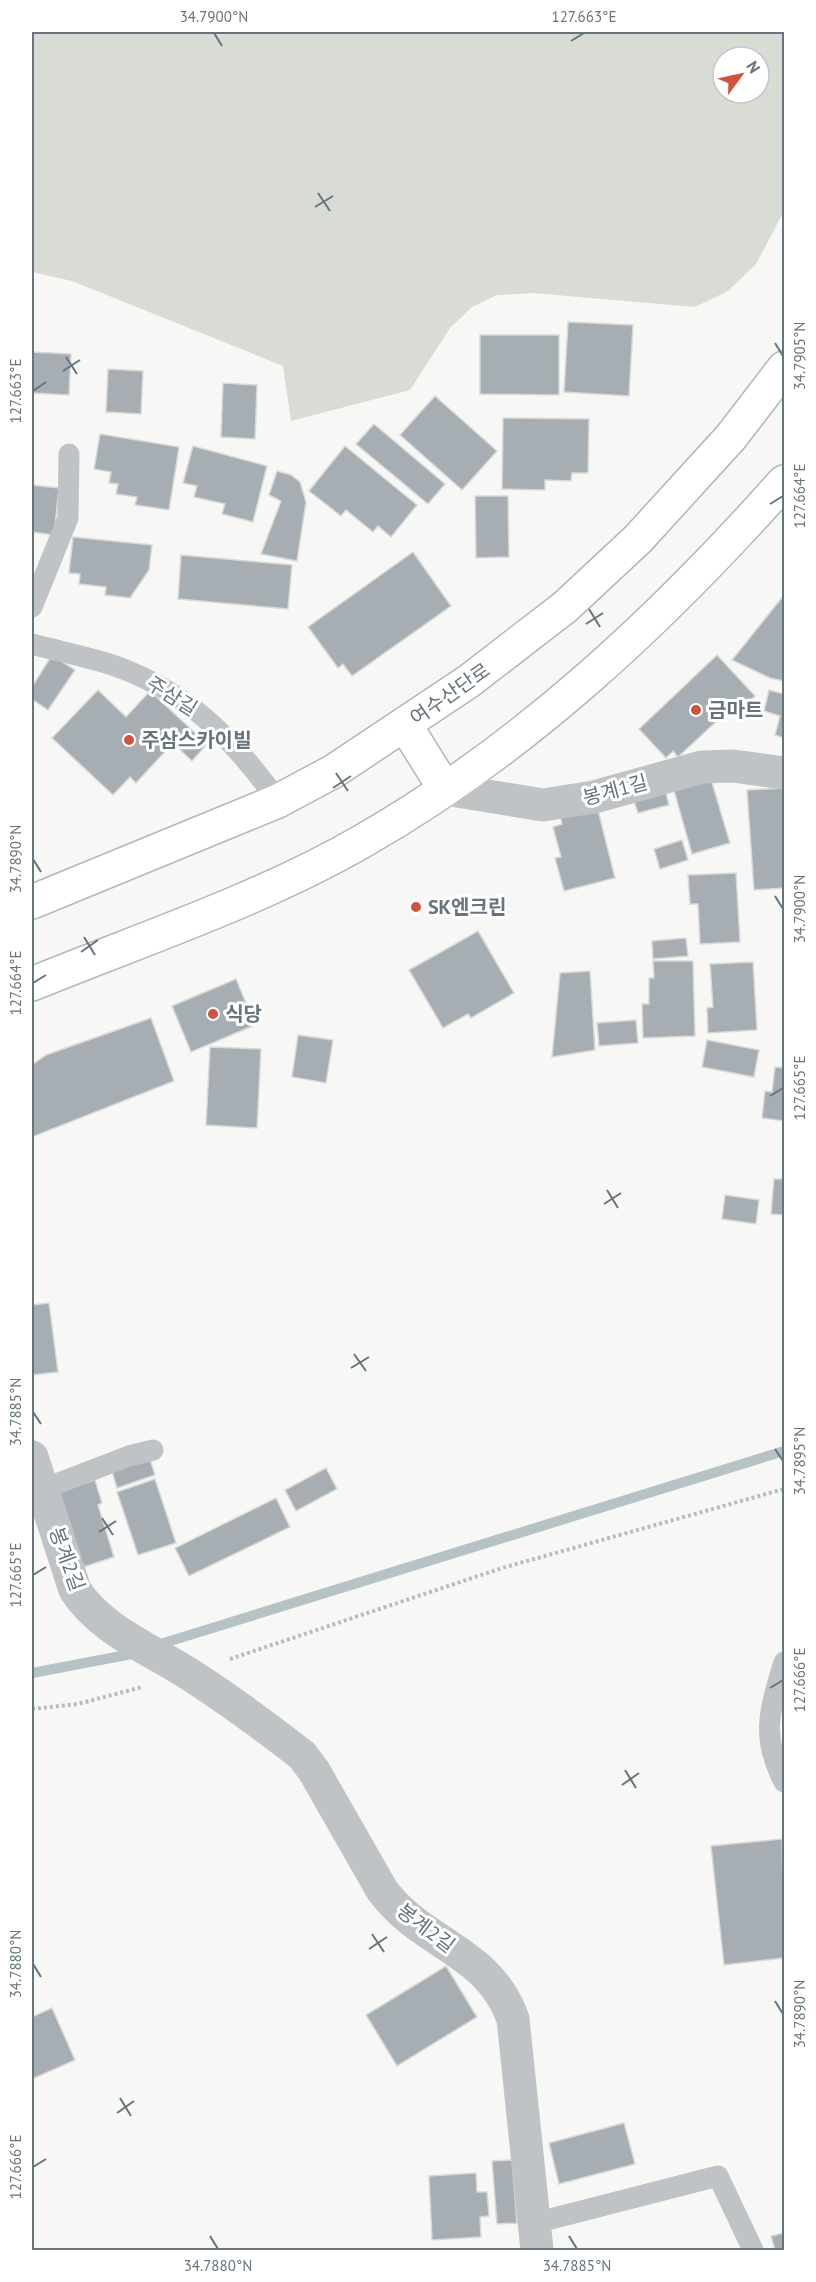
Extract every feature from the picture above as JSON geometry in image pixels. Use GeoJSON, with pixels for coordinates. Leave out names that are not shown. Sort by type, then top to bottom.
{"type":"FeatureCollection","features":[{"type":"Feature","properties":{"kind":"street","name":"여수산단로"},"geometry":{"type":"LineString","coordinates":[[32,902],[278,801],[334,771],[405,725],[517,646],[605,571],[667,508],[731,437],[784,368]]}},
{"type":"Feature","properties":{"kind":"street"},"geometry":{"type":"LineString","coordinates":[[32,984],[310,869],[362,841],[445,789],[508,745],[583,684],[668,607],[784,482]]}},
{"type":"Feature","properties":{"kind":"street"},"geometry":{"type":"LineString","coordinates":[[405,725],[445,789]]}},
{"type":"Feature","properties":{"kind":"street","name":"봉계1길"},"geometry":{"type":"LineString","coordinates":[[445,789],[543,805],[594,797],[702,767],[733,766],[784,773]]}},
{"type":"Feature","properties":{"kind":"street","name":"봉계2길"},"geometry":{"type":"LineString","coordinates":[[32,1457],[75,1590],[83,1603],[103,1621],[182,1670],[302,1755],[314,1771],[382,1890],[396,1908],[413,1924],[483,1971],[506,1999],[513,2019],[536,2237]]}},
{"type":"Feature","properties":{"kind":"lane"},"geometry":{"type":"LineString","coordinates":[[32,607],[69,518],[69,454]]}},
{"type":"Feature","properties":{"kind":"lane","name":"주삼길"},"geometry":{"type":"LineString","coordinates":[[32,644],[131,672],[166,689],[220,730],[251,764],[278,801]]}},
{"type":"Feature","properties":{"kind":"lane"},"geometry":{"type":"LineString","coordinates":[[43,1489],[101,1466],[153,1450]]}},
{"type":"Feature","properties":{"kind":"lane"},"geometry":{"type":"LineString","coordinates":[[784,1662],[771,1706],[768,1739],[784,1782]]}},
{"type":"Feature","properties":{"kind":"lane","name":"봉계2길"},"geometry":{"type":"LineString","coordinates":[[536,2237],[718,2176],[753,2250]]}},
{"type":"Feature","properties":{"kind":"path"},"geometry":{"type":"LineString","coordinates":[[32,1709],[78,1704],[502,1568],[784,1489]]}},
{"type":"Feature","properties":{"kind":"shaded area"},"geometry":{"type":"Polygon","coordinates":[[[32,32],[784,32],[784,211],[756,264],[728,291],[695,307],[533,293],[497,295],[472,307],[450,328],[410,390],[291,421],[283,366],[72,281],[32,272],[32,32]]]}},
{"type":"Feature","properties":{"kind":"building"},"geometry":{"type":"Polygon","coordinates":[[[568,322],[633,325],[629,396],[564,392],[568,322]]]}},
{"type":"Feature","properties":{"kind":"building"},"geometry":{"type":"Polygon","coordinates":[[[480,335],[559,335],[559,395],[480,394],[480,335]]]}},
{"type":"Feature","properties":{"kind":"building"},"geometry":{"type":"Polygon","coordinates":[[[32,352],[71,354],[69,395],[32,393],[32,352]]]}},
{"type":"Feature","properties":{"kind":"building"},"geometry":{"type":"Polygon","coordinates":[[[108,369],[143,371],[141,414],[106,412],[108,369]]]}},
{"type":"Feature","properties":{"kind":"building"},"geometry":{"type":"Polygon","coordinates":[[[223,383],[257,385],[255,439],[221,437],[223,383]]]}},
{"type":"Feature","properties":{"kind":"building"},"geometry":{"type":"Polygon","coordinates":[[[435,396],[497,451],[462,490],[400,435],[435,396]]]}},
{"type":"Feature","properties":{"kind":"building"},"geometry":{"type":"Polygon","coordinates":[[[503,418],[589,419],[588,473],[572,473],[571,481],[545,480],[545,490],[502,489],[503,418]]]}},
{"type":"Feature","properties":{"kind":"building"},"geometry":{"type":"Polygon","coordinates":[[[374,424],[445,484],[428,504],[356,444],[374,424]]]}},
{"type":"Feature","properties":{"kind":"building"},"geometry":{"type":"Polygon","coordinates":[[[100,434],[179,447],[169,510],[135,505],[137,497],[116,494],[118,484],[109,483],[111,472],[94,469],[100,434]]]}},
{"type":"Feature","properties":{"kind":"building"},"geometry":{"type":"Polygon","coordinates":[[[193,446],[267,466],[253,522],[222,514],[225,504],[194,497],[197,486],[183,483],[193,446]]]}},
{"type":"Feature","properties":{"kind":"building"},"geometry":{"type":"Polygon","coordinates":[[[345,446],[417,505],[391,537],[378,526],[373,532],[346,510],[341,516],[309,491],[345,446]]]}},
{"type":"Feature","properties":{"kind":"building"},"geometry":{"type":"Polygon","coordinates":[[[277,471],[291,475],[300,482],[306,502],[297,561],[261,554],[281,501],[269,495],[277,471]]]}},
{"type":"Feature","properties":{"kind":"building"},"geometry":{"type":"Polygon","coordinates":[[[32,485],[59,488],[54,535],[32,532],[32,485]]]}},
{"type":"Feature","properties":{"kind":"building"},"geometry":{"type":"Polygon","coordinates":[[[475,496],[508,496],[509,557],[476,558],[475,496]]]}},
{"type":"Feature","properties":{"kind":"building"},"geometry":{"type":"Polygon","coordinates":[[[73,537],[152,545],[149,570],[130,598],[105,595],[106,587],[79,584],[80,574],[69,573],[73,537]]]}},
{"type":"Feature","properties":{"kind":"building"},"geometry":{"type":"Polygon","coordinates":[[[413,552],[451,606],[352,676],[343,664],[338,668],[308,627],[413,552]]]}},
{"type":"Feature","properties":{"kind":"building"},"geometry":{"type":"Polygon","coordinates":[[[181,555],[292,565],[288,609],[178,599],[181,555]]]}},
{"type":"Feature","properties":{"kind":"building"},"geometry":{"type":"Polygon","coordinates":[[[784,595],[784,681],[770,678],[732,660],[784,595]]]}},
{"type":"Feature","properties":{"kind":"building"},"geometry":{"type":"Polygon","coordinates":[[[52,655],[75,670],[48,710],[32,699],[32,687],[52,655]]]}},
{"type":"Feature","properties":{"kind":"building"},"geometry":{"type":"Polygon","coordinates":[[[717,655],[755,696],[738,712],[733,706],[678,757],[673,751],[666,758],[639,729],[717,655]]]}},
{"type":"Feature","properties":{"kind":"building","name":"주삼스카이빌"},"geometry":{"type":"Polygon","coordinates":[[[98,690],[126,717],[150,691],[207,744],[192,761],[173,743],[136,783],[130,777],[113,795],[52,738],[98,690]]]}},
{"type":"Feature","properties":{"kind":"building"},"geometry":{"type":"Polygon","coordinates":[[[769,690],[784,694],[784,738],[775,735],[780,716],[764,711],[769,690]]]}},
{"type":"Feature","properties":{"kind":"building"},"geometry":{"type":"Polygon","coordinates":[[[710,776],[730,843],[692,854],[673,787],[710,776]]]}},
{"type":"Feature","properties":{"kind":"building"},"geometry":{"type":"Polygon","coordinates":[[[784,788],[784,888],[754,890],[747,790],[784,788]]]}},
{"type":"Feature","properties":{"kind":"building"},"geometry":{"type":"Polygon","coordinates":[[[665,789],[669,805],[638,813],[633,798],[665,789]]]}},
{"type":"Feature","properties":{"kind":"building"},"geometry":{"type":"Polygon","coordinates":[[[597,806],[615,878],[564,891],[555,858],[561,857],[553,827],[562,824],[560,815],[597,806]]]}},
{"type":"Feature","properties":{"kind":"building"},"geometry":{"type":"Polygon","coordinates":[[[682,840],[688,860],[660,869],[654,849],[682,840]]]}},
{"type":"Feature","properties":{"kind":"building"},"geometry":{"type":"Polygon","coordinates":[[[736,873],[740,942],[700,944],[698,904],[690,904],[688,875],[736,873]]]}},
{"type":"Feature","properties":{"kind":"building"},"geometry":{"type":"Polygon","coordinates":[[[478,931],[514,993],[471,1018],[468,1014],[443,1028],[409,970],[478,931]]]}},
{"type":"Feature","properties":{"kind":"building"},"geometry":{"type":"Polygon","coordinates":[[[686,938],[688,956],[653,959],[652,941],[686,938]]]}},
{"type":"Feature","properties":{"kind":"building"},"geometry":{"type":"Polygon","coordinates":[[[653,961],[693,961],[695,1036],[643,1038],[642,1004],[649,1004],[649,978],[654,978],[653,961]]]}},
{"type":"Feature","properties":{"kind":"building"},"geometry":{"type":"Polygon","coordinates":[[[753,962],[757,1030],[708,1033],[707,1008],[713,1007],[710,964],[753,962]]]}},
{"type":"Feature","properties":{"kind":"building"},"geometry":{"type":"Polygon","coordinates":[[[590,971],[595,1050],[552,1057],[560,973],[590,971]]]}},
{"type":"Feature","properties":{"kind":"building"},"geometry":{"type":"Polygon","coordinates":[[[236,979],[255,1025],[191,1052],[172,1006],[236,979]]]}},
{"type":"Feature","properties":{"kind":"building"},"geometry":{"type":"Polygon","coordinates":[[[151,1018],[174,1081],[32,1137],[32,1065],[46,1055],[151,1018]]]}},
{"type":"Feature","properties":{"kind":"building"},"geometry":{"type":"Polygon","coordinates":[[[636,1020],[638,1043],[599,1046],[597,1023],[636,1020]]]}},
{"type":"Feature","properties":{"kind":"building"},"geometry":{"type":"Polygon","coordinates":[[[298,1035],[333,1040],[326,1083],[292,1077],[298,1035]]]}},
{"type":"Feature","properties":{"kind":"building"},"geometry":{"type":"Polygon","coordinates":[[[707,1040],[759,1050],[754,1077],[702,1067],[707,1040]]]}},
{"type":"Feature","properties":{"kind":"building"},"geometry":{"type":"Polygon","coordinates":[[[210,1047],[261,1049],[257,1128],[206,1125],[210,1047]]]}},
{"type":"Feature","properties":{"kind":"building"},"geometry":{"type":"Polygon","coordinates":[[[775,1067],[784,1068],[784,1121],[762,1118],[765,1091],[772,1092],[775,1067]]]}},
{"type":"Feature","properties":{"kind":"building"},"geometry":{"type":"Polygon","coordinates":[[[784,1157],[784,1215],[771,1214],[774,1179],[783,1179],[784,1157]]]}},
{"type":"Feature","properties":{"kind":"building"},"geometry":{"type":"Polygon","coordinates":[[[725,1195],[759,1200],[756,1224],[722,1219],[725,1195]]]}},
{"type":"Feature","properties":{"kind":"building"},"geometry":{"type":"Polygon","coordinates":[[[49,1303],[58,1372],[32,1375],[32,1305],[49,1303]]]}},
{"type":"Feature","properties":{"kind":"building"},"geometry":{"type":"Polygon","coordinates":[[[149,1456],[155,1475],[117,1488],[111,1468],[149,1456]]]}},
{"type":"Feature","properties":{"kind":"building"},"geometry":{"type":"Polygon","coordinates":[[[326,1468],[337,1489],[296,1511],[285,1490],[326,1468]]]}},
{"type":"Feature","properties":{"kind":"building"},"geometry":{"type":"Polygon","coordinates":[[[155,1479],[176,1543],[138,1555],[117,1492],[155,1479]]]}},
{"type":"Feature","properties":{"kind":"building"},"geometry":{"type":"Polygon","coordinates":[[[95,1480],[102,1503],[98,1505],[114,1557],[77,1569],[54,1493],[95,1480]]]}},
{"type":"Feature","properties":{"kind":"building"},"geometry":{"type":"Polygon","coordinates":[[[276,1498],[290,1527],[189,1576],[175,1548],[276,1498]]]}},
{"type":"Feature","properties":{"kind":"building"},"geometry":{"type":"Polygon","coordinates":[[[782,1839],[784,1958],[724,1965],[711,1846],[782,1839]]]}},
{"type":"Feature","properties":{"kind":"building"},"geometry":{"type":"Polygon","coordinates":[[[446,1966],[477,2017],[397,2066],[366,2015],[446,1966]]]}},
{"type":"Feature","properties":{"kind":"building"},"geometry":{"type":"Polygon","coordinates":[[[52,2008],[75,2060],[32,2079],[32,2017],[52,2008]]]}},
{"type":"Feature","properties":{"kind":"building"},"geometry":{"type":"Polygon","coordinates":[[[624,2123],[635,2164],[559,2184],[549,2143],[624,2123]]]}},
{"type":"Feature","properties":{"kind":"building"},"geometry":{"type":"Polygon","coordinates":[[[512,2160],[517,2223],[497,2224],[492,2161],[512,2160]]]}},
{"type":"Feature","properties":{"kind":"building"},"geometry":{"type":"Polygon","coordinates":[[[476,2173],[477,2192],[487,2192],[489,2216],[480,2217],[481,2237],[432,2240],[429,2176],[476,2173]]]}},
{"type":"Feature","properties":{"kind":"building"},"geometry":{"type":"Polygon","coordinates":[[[784,2233],[784,2250],[775,2250],[771,2236],[784,2233]]]}},
{"type":"Feature","properties":{"kind":"waterway"},"geometry":{"type":"LineString","coordinates":[[154,1646],[784,1451]]}},
{"type":"Feature","properties":{"kind":"waterway"},"geometry":{"type":"LineString","coordinates":[[32,1673],[137,1653]]}},
{"type":"Feature","properties":{"kind":"place","name":"금마트"},"geometry":{"type":"Point","coordinates":[696,710]}},
{"type":"Feature","properties":{"kind":"place","name":"주삼스카이빌"},"geometry":{"type":"Point","coordinates":[129,740]}},
{"type":"Feature","properties":{"kind":"place","name":"SK엔크린"},"geometry":{"type":"Point","coordinates":[416,907]}},
{"type":"Feature","properties":{"kind":"place","name":"식당"},"geometry":{"type":"Point","coordinates":[213,1014]}}]}
